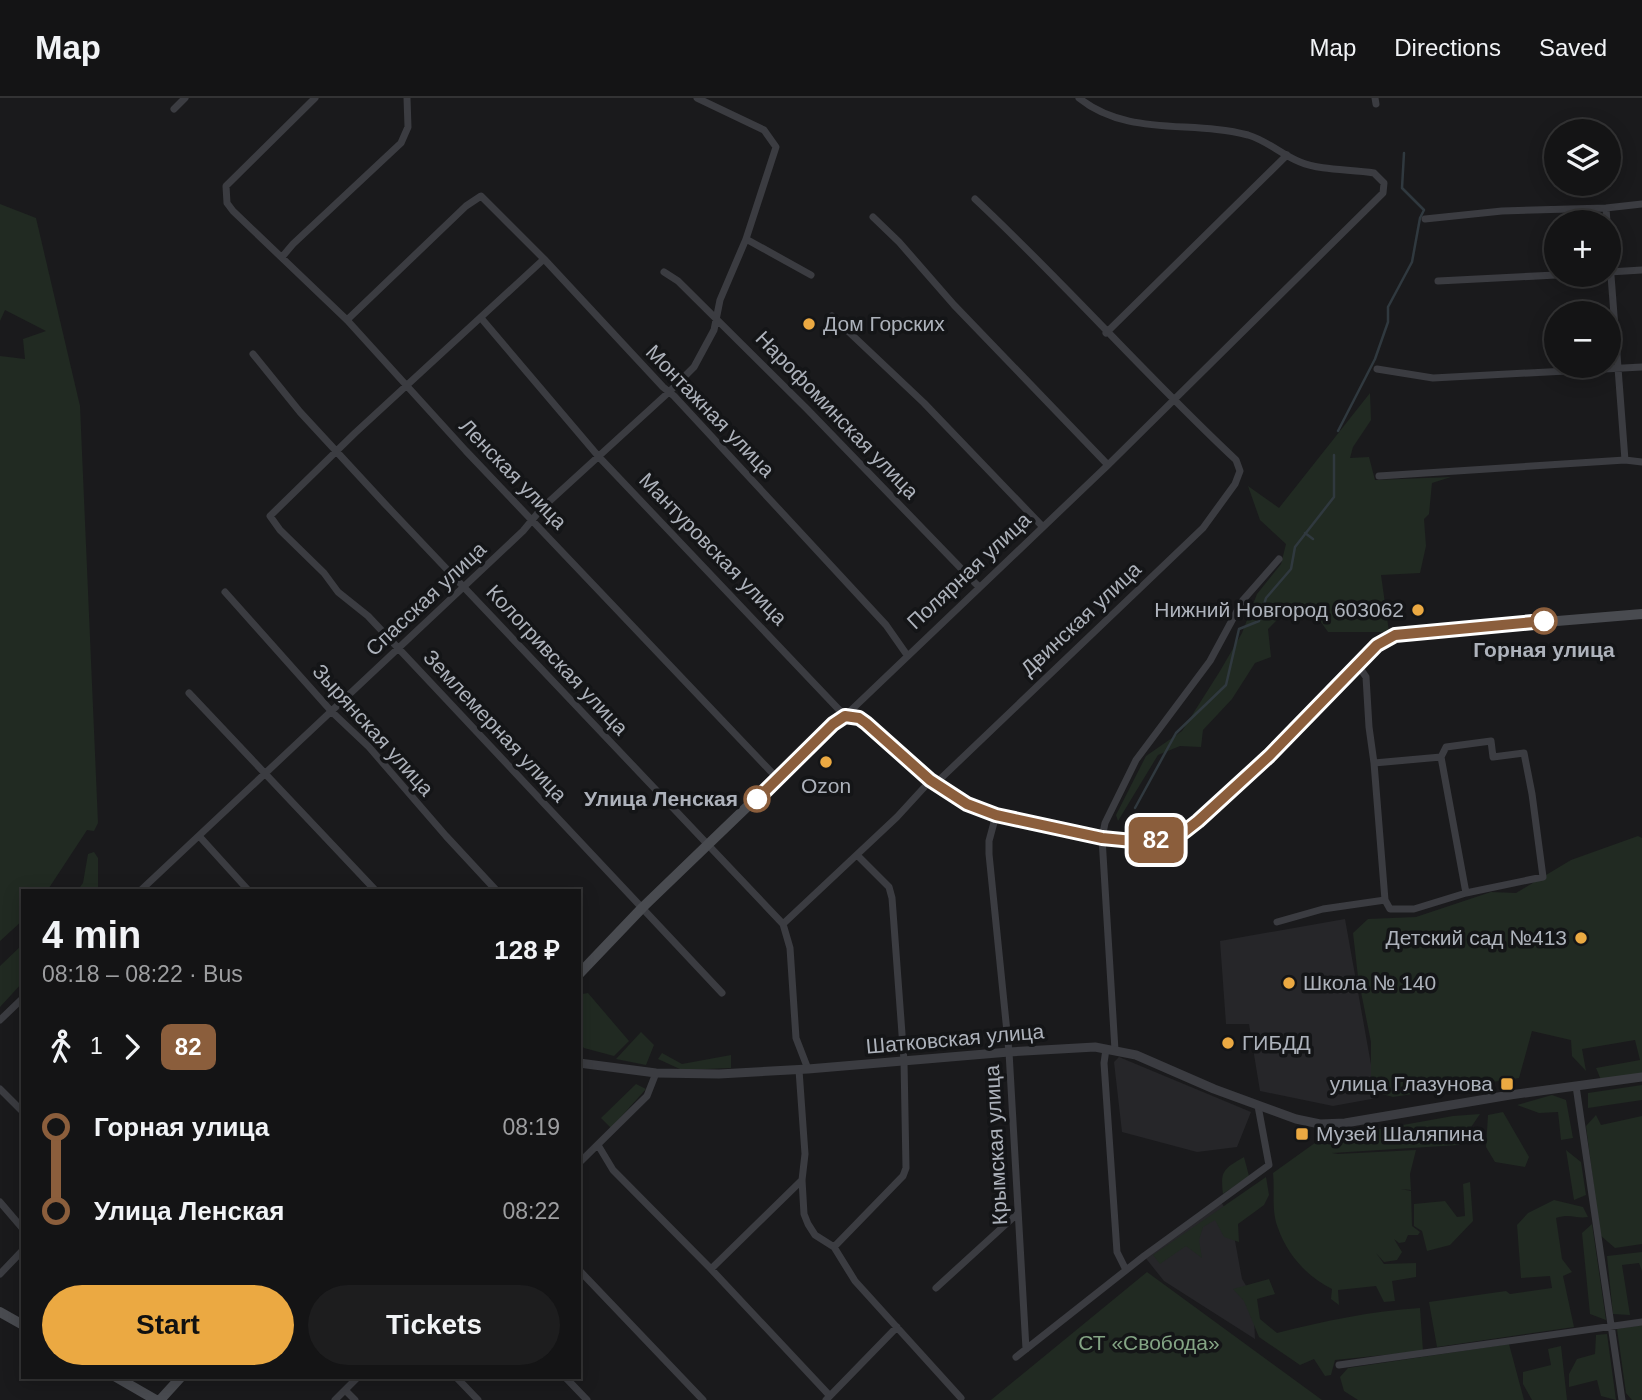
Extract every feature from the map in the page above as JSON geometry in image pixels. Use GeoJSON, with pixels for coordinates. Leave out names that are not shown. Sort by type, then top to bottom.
{"type":"FeatureCollection","features":[{"type":"Feature","properties":{"kind":"main road"},"geometry":{"type":"LineString","coordinates":[[933,782],[967,804],[996,815],[1102,838],[1143,842],[1184,832],[1269,756],[1377,645],[1395,635],[1642,614]]}},
{"type":"Feature","properties":{"kind":"main road","name":"Полярная улица"},"geometry":{"type":"LineString","coordinates":[[581,972],[643,906],[833,724],[845,716]]}},
{"type":"Feature","properties":{"kind":"main road","name":"Мантуровская улица"},"geometry":{"type":"LineString","coordinates":[[845,716],[859,718],[866,723],[933,782]]}},
{"type":"Feature","properties":{"kind":"main road"},"geometry":{"type":"LineString","coordinates":[[0,1312],[21,1324]]}},
{"type":"Feature","properties":{"kind":"main road"},"geometry":{"type":"LineString","coordinates":[[120,1379],[158,1400],[179,1379]]}},
{"type":"Feature","properties":{"kind":"street"},"geometry":{"type":"LineString","coordinates":[[173,109],[186,98]]}},
{"type":"Feature","properties":{"kind":"street","name":"Ленская улица"},"geometry":{"type":"LineString","coordinates":[[315,98],[226,186],[225,194],[233,211],[347,320],[458,443],[777,778]]}},
{"type":"Feature","properties":{"kind":"street"},"geometry":{"type":"LineString","coordinates":[[282,257],[401,143],[408,127],[407,98]]}},
{"type":"Feature","properties":{"kind":"street","name":"Спасская улица"},"geometry":{"type":"LineString","coordinates":[[142,889],[694,367],[713,330],[720,300],[746,239],[776,147],[764,130],[697,98]]}},
{"type":"Feature","properties":{"kind":"street"},"geometry":{"type":"LineString","coordinates":[[1079,98],[1102,112],[1128,122],[1227,131],[1251,136],[1273,145],[1287,155],[1106,332]]}},
{"type":"Feature","properties":{"kind":"street","name":"Полярная улица"},"geometry":{"type":"LineString","coordinates":[[845,716],[1108,465],[1382,193],[1384,183],[1374,173],[1313,165],[1287,155]]}},
{"type":"Feature","properties":{"kind":"street","name":"Монтажная улица"},"geometry":{"type":"LineString","coordinates":[[347,320],[466,206],[481,196],[544,259],[886,625],[906,655]]}},
{"type":"Feature","properties":{"kind":"street"},"geometry":{"type":"LineString","coordinates":[[975,199],[1079,302],[1172,400]]}},
{"type":"Feature","properties":{"kind":"street"},"geometry":{"type":"LineString","coordinates":[[1425,219],[1502,211],[1606,208],[1642,204]]}},
{"type":"Feature","properties":{"kind":"street"},"geometry":{"type":"LineString","coordinates":[[873,217],[900,242],[954,305],[1108,465]]}},
{"type":"Feature","properties":{"kind":"street"},"geometry":{"type":"LineString","coordinates":[[746,239],[811,275]]}},
{"type":"Feature","properties":{"kind":"street"},"geometry":{"type":"LineString","coordinates":[[338,452],[544,259]]}},
{"type":"Feature","properties":{"kind":"street"},"geometry":{"type":"LineString","coordinates":[[1621,271],[1642,270]]}},
{"type":"Feature","properties":{"kind":"street","name":"Нарофоминская улица"},"geometry":{"type":"LineString","coordinates":[[664,272],[678,281],[716,318],[979,587]]}},
{"type":"Feature","properties":{"kind":"street"},"geometry":{"type":"LineString","coordinates":[[1438,281],[1544,276]]}},
{"type":"Feature","properties":{"kind":"street"},"geometry":{"type":"LineString","coordinates":[[832,316],[924,403],[1043,527]]}},
{"type":"Feature","properties":{"kind":"street","name":"Мантуровская улица"},"geometry":{"type":"LineString","coordinates":[[481,318],[599,457],[845,716]]}},
{"type":"Feature","properties":{"kind":"street","name":"Кологривская улица"},"geometry":{"type":"LineString","coordinates":[[253,354],[283,392],[338,452],[783,925]]}},
{"type":"Feature","properties":{"kind":"street"},"geometry":{"type":"LineString","coordinates":[[1621,368],[1642,367]]}},
{"type":"Feature","properties":{"kind":"street"},"geometry":{"type":"LineString","coordinates":[[1377,369],[1433,378],[1544,372]]}},
{"type":"Feature","properties":{"kind":"street"},"geometry":{"type":"LineString","coordinates":[[1618,378],[1625,460]]}},
{"type":"Feature","properties":{"kind":"street","name":"Двинская улица"},"geometry":{"type":"LineString","coordinates":[[783,925],[1203,528],[1235,484],[1240,471],[1236,460],[1172,400]]}},
{"type":"Feature","properties":{"kind":"street","name":"Землемерная улица"},"geometry":{"type":"LineString","coordinates":[[338,452],[270,516],[280,530],[324,573],[338,592],[368,616],[399,648],[722,993]]}},
{"type":"Feature","properties":{"kind":"street"},"geometry":{"type":"LineString","coordinates":[[1379,476],[1625,460],[1642,462]]}},
{"type":"Feature","properties":{"kind":"street"},"geometry":{"type":"LineString","coordinates":[[1126,1270],[1117,1252],[1104,1063],[1111,1049],[1102,838],[1105,823],[1136,760],[1210,660],[1243,600],[1279,559]]}},
{"type":"Feature","properties":{"kind":"street","name":"Зырянская улица"},"geometry":{"type":"LineString","coordinates":[[225,592],[332,712],[369,747],[495,889]]}},
{"type":"Feature","properties":{"kind":"street"},"geometry":{"type":"LineString","coordinates":[[1357,665],[1366,677],[1368,727],[1374,763],[1385,900],[1390,909],[1414,909],[1466,893],[1543,877],[1524,753],[1493,757],[1491,741],[1446,747],[1441,757],[1466,893]]}},
{"type":"Feature","properties":{"kind":"street"},"geometry":{"type":"LineString","coordinates":[[189,693],[374,889]]}},
{"type":"Feature","properties":{"kind":"street"},"geometry":{"type":"LineString","coordinates":[[1374,763],[1441,757]]}},
{"type":"Feature","properties":{"kind":"street","name":"Крымская улица"},"geometry":{"type":"LineString","coordinates":[[996,815],[989,841],[989,854],[1009,1052],[1026,1349]]}},
{"type":"Feature","properties":{"kind":"street"},"geometry":{"type":"LineString","coordinates":[[200,837],[247,889]]}},
{"type":"Feature","properties":{"kind":"street"},"geometry":{"type":"LineString","coordinates":[[834,1247],[903,1176],[908,1157],[892,898],[889,887],[858,856]]}},
{"type":"Feature","properties":{"kind":"street"},"geometry":{"type":"LineString","coordinates":[[1277,922],[1323,909],[1385,900]]}},
{"type":"Feature","properties":{"kind":"street"},"geometry":{"type":"LineString","coordinates":[[783,925],[790,948],[796,1038],[803,1070],[804,1214],[815,1235],[834,1247],[855,1281],[961,1398]]}},
{"type":"Feature","properties":{"kind":"street"},"geometry":{"type":"LineString","coordinates":[[0,1020],[21,1000]]}},
{"type":"Feature","properties":{"kind":"street","name":"Шатковская улица"},"geometry":{"type":"LineString","coordinates":[[581,1063],[656,1073],[719,1074],[803,1070],[1076,1047],[1111,1049],[1136,1055],[1258,1107],[1320,1124],[1345,1123],[1642,1077]]}},
{"type":"Feature","properties":{"kind":"street"},"geometry":{"type":"LineString","coordinates":[[581,1161],[647,1096],[656,1073]]}},
{"type":"Feature","properties":{"kind":"street"},"geometry":{"type":"LineString","coordinates":[[1576,1086],[1622,1400]]}},
{"type":"Feature","properties":{"kind":"street"},"geometry":{"type":"LineString","coordinates":[[0,1089],[21,1110]]}},
{"type":"Feature","properties":{"kind":"street"},"geometry":{"type":"LineString","coordinates":[[1016,1357],[1126,1270],[1269,1165],[1258,1107]]}},
{"type":"Feature","properties":{"kind":"street"},"geometry":{"type":"LineString","coordinates":[[598,1145],[613,1170],[711,1269],[828,1398],[897,1327]]}},
{"type":"Feature","properties":{"kind":"street"},"geometry":{"type":"LineString","coordinates":[[711,1269],[802,1180]]}},
{"type":"Feature","properties":{"kind":"street"},"geometry":{"type":"LineString","coordinates":[[0,1202],[21,1227]]}},
{"type":"Feature","properties":{"kind":"street"},"geometry":{"type":"LineString","coordinates":[[936,1288],[1017,1214]]}},
{"type":"Feature","properties":{"kind":"street"},"geometry":{"type":"LineString","coordinates":[[0,1274],[21,1252]]}},
{"type":"Feature","properties":{"kind":"street"},"geometry":{"type":"LineString","coordinates":[[581,1272],[703,1400]]}},
{"type":"Feature","properties":{"kind":"street"},"geometry":{"type":"LineString","coordinates":[[1339,1365],[1642,1322]]}},
{"type":"Feature","properties":{"kind":"street"},"geometry":{"type":"LineString","coordinates":[[335,1400],[356,1379]]}},
{"type":"Feature","properties":{"kind":"street"},"geometry":{"type":"LineString","coordinates":[[458,1379],[478,1400]]}},
{"type":"Feature","properties":{"kind":"street"},"geometry":{"type":"LineString","coordinates":[[567,1379],[587,1400]]}},
{"type":"Feature","properties":{"kind":"street"},"geometry":{"type":"LineString","coordinates":[[345,1390],[355,1400]]}},
{"type":"Feature","properties":{"kind":"shaded area","name":"Школа № 140"},"geometry":{"type":"Polygon","coordinates":[[[1345,919],[1377,1098],[1333,1106],[1260,1091],[1249,1024],[1226,1024],[1220,941],[1345,919]]]}},
{"type":"Feature","properties":{"kind":"shaded area"},"geometry":{"type":"Polygon","coordinates":[[[1119,1057],[1251,1112],[1237,1147],[1197,1152],[1122,1132],[1114,1062],[1119,1057]]]}},
{"type":"Feature","properties":{"kind":"shaded area"},"geometry":{"type":"Polygon","coordinates":[[[1220,1200],[1231,1219],[1242,1279],[1253,1297],[1255,1339],[1164,1281],[1144,1256],[1220,1200]]]}},
{"type":"Feature","properties":{"kind":"green space"},"geometry":{"type":"Polygon","coordinates":[[[0,204],[36,218],[80,406],[98,823],[94,831],[87,830],[48,889],[21,889],[21,922],[0,941],[0,356],[25,359],[23,339],[46,331],[5,310],[0,321],[0,204]]]}},
{"type":"Feature","properties":{"kind":"green space"},"geometry":{"type":"Polygon","coordinates":[[[1370,393],[1371,420],[1353,447],[1350,458],[1369,457],[1375,480],[1451,477],[1432,483],[1429,514],[1424,519],[1426,546],[1420,573],[1381,575],[1389,632],[1328,632],[1314,612],[1282,615],[1268,629],[1271,657],[1255,663],[1232,699],[1203,730],[1201,747],[1180,746],[1158,755],[1118,821],[1116,815],[1146,756],[1182,731],[1242,633],[1257,594],[1281,564],[1286,544],[1260,520],[1248,486],[1279,508],[1370,393]]]}},
{"type":"Feature","properties":{"kind":"green space"},"geometry":{"type":"Polygon","coordinates":[[[1638,836],[1642,838],[1642,1074],[1601,1080],[1596,1068],[1640,1060],[1635,1040],[1582,1049],[1586,1071],[1572,1056],[1571,1040],[1532,1031],[1519,1078],[1393,1097],[1371,1091],[1371,1042],[1358,977],[1353,933],[1368,919],[1416,917],[1491,892],[1516,893],[1571,860],[1638,836]]]}},
{"type":"Feature","properties":{"kind":"green space"},"geometry":{"type":"Polygon","coordinates":[[[94,852],[98,858],[98,889],[78,889],[83,883],[88,854],[94,852]]]}},
{"type":"Feature","properties":{"kind":"green space"},"geometry":{"type":"Polygon","coordinates":[[[21,946],[21,984],[0,1007],[0,966],[21,946]]]}},
{"type":"Feature","properties":{"kind":"green space"},"geometry":{"type":"Polygon","coordinates":[[[588,993],[629,1041],[614,1056],[581,1045],[582,994],[588,993]]]}},
{"type":"Feature","properties":{"kind":"green space"},"geometry":{"type":"Polygon","coordinates":[[[641,1032],[654,1045],[646,1065],[616,1059],[641,1032]]]}},
{"type":"Feature","properties":{"kind":"green space"},"geometry":{"type":"Polygon","coordinates":[[[662,1053],[682,1064],[731,1055],[731,1068],[682,1070],[658,1059],[662,1053]]]}},
{"type":"Feature","properties":{"kind":"green space"},"geometry":{"type":"Polygon","coordinates":[[[636,1084],[646,1089],[611,1128],[601,1118],[636,1084]]]}},
{"type":"Feature","properties":{"kind":"green space"},"geometry":{"type":"Polygon","coordinates":[[[1642,1085],[1642,1100],[1588,1108],[1588,1093],[1642,1085]]]}},
{"type":"Feature","properties":{"kind":"green space"},"geometry":{"type":"Polygon","coordinates":[[[1552,1095],[1566,1100],[1573,1138],[1561,1140],[1558,1112],[1539,1113],[1517,1105],[1552,1095]]]}},
{"type":"Feature","properties":{"kind":"green space"},"geometry":{"type":"Polygon","coordinates":[[[1503,1112],[1529,1157],[1525,1167],[1495,1162],[1486,1147],[1488,1115],[1503,1112]]]}},
{"type":"Feature","properties":{"kind":"green space"},"geometry":{"type":"Polygon","coordinates":[[[1480,1114],[1459,1145],[1332,1153],[1416,1150],[1410,1174],[1411,1190],[1401,1189],[1411,1191],[1412,1226],[1420,1232],[1418,1235],[1408,1235],[1405,1242],[1399,1243],[1394,1239],[1402,1252],[1397,1260],[1384,1262],[1376,1253],[1384,1264],[1416,1263],[1416,1277],[1392,1281],[1395,1301],[1384,1302],[1376,1286],[1338,1290],[1339,1305],[1331,1299],[1332,1289],[1306,1271],[1292,1256],[1282,1238],[1275,1215],[1273,1173],[1319,1140],[1453,1116],[1480,1114]]]}},
{"type":"Feature","properties":{"kind":"green space"},"geometry":{"type":"Polygon","coordinates":[[[1596,1115],[1601,1125],[1642,1116],[1642,1244],[1615,1248],[1600,1235],[1586,1126],[1596,1115]]]}},
{"type":"Feature","properties":{"kind":"green space"},"geometry":{"type":"Polygon","coordinates":[[[1566,1150],[1581,1162],[1586,1195],[1574,1200],[1566,1150]]]}},
{"type":"Feature","properties":{"kind":"green space"},"geometry":{"type":"Polygon","coordinates":[[[1244,1157],[1249,1176],[1223,1194],[1222,1180],[1225,1171],[1244,1157]]]}},
{"type":"Feature","properties":{"kind":"green space"},"geometry":{"type":"Polygon","coordinates":[[[1266,1177],[1269,1195],[1264,1205],[1238,1224],[1239,1242],[1224,1237],[1215,1220],[1203,1227],[1199,1240],[1202,1258],[1186,1246],[1160,1264],[1153,1255],[1266,1177]]]}},
{"type":"Feature","properties":{"kind":"green space"},"geometry":{"type":"Polygon","coordinates":[[[1470,1182],[1473,1221],[1450,1245],[1427,1251],[1422,1231],[1414,1226],[1414,1204],[1445,1201],[1457,1217],[1465,1216],[1463,1184],[1470,1182]]]}},
{"type":"Feature","properties":{"kind":"green space"},"geometry":{"type":"Polygon","coordinates":[[[1554,1200],[1583,1207],[1588,1217],[1556,1218],[1562,1259],[1572,1272],[1563,1276],[1574,1327],[1437,1347],[1429,1302],[1506,1291],[1510,1294],[1552,1288],[1550,1276],[1521,1278],[1517,1225],[1528,1213],[1554,1200]]]}},
{"type":"Feature","properties":{"kind":"green space"},"geometry":{"type":"Polygon","coordinates":[[[1592,1224],[1606,1320],[1590,1314],[1582,1233],[1592,1224]]]}},
{"type":"Feature","properties":{"kind":"green space"},"geometry":{"type":"Polygon","coordinates":[[[1642,1252],[1642,1271],[1639,1263],[1622,1265],[1630,1315],[1613,1314],[1607,1256],[1642,1252]]]}},
{"type":"Feature","properties":{"kind":"green space","name":"СТ «Свобода»"},"geometry":{"type":"Polygon","coordinates":[[[1147,1272],[1322,1400],[991,1400],[1147,1272]]]}},
{"type":"Feature","properties":{"kind":"green space"},"geometry":{"type":"Polygon","coordinates":[[[1269,1279],[1275,1294],[1257,1299],[1260,1319],[1277,1333],[1348,1317],[1420,1308],[1423,1351],[1335,1360],[1331,1375],[1325,1376],[1314,1359],[1300,1365],[1259,1337],[1244,1301],[1233,1289],[1269,1279]]]}},
{"type":"Feature","properties":{"kind":"green space"},"geometry":{"type":"Polygon","coordinates":[[[1642,1325],[1642,1400],[1632,1400],[1626,1393],[1617,1329],[1642,1325]]]}},
{"type":"Feature","properties":{"kind":"green space"},"geometry":{"type":"Polygon","coordinates":[[[1607,1334],[1616,1400],[1601,1396],[1597,1380],[1569,1387],[1569,1374],[1577,1359],[1595,1354],[1596,1335],[1607,1334]]]}},
{"type":"Feature","properties":{"kind":"green space"},"geometry":{"type":"Polygon","coordinates":[[[1509,1344],[1524,1400],[1358,1400],[1344,1391],[1340,1377],[1348,1368],[1509,1344]]]}},
{"type":"Feature","properties":{"kind":"green space"},"geometry":{"type":"Polygon","coordinates":[[[1561,1346],[1567,1400],[1532,1400],[1523,1384],[1523,1372],[1551,1365],[1548,1349],[1561,1346]]]}},
{"type":"Feature","properties":{"kind":"waterway"},"geometry":{"type":"LineString","coordinates":[[1338,431],[1375,359],[1388,322],[1388,307],[1412,262],[1424,210],[1402,188],[1404,153]]}},
{"type":"Feature","properties":{"kind":"waterway"},"geometry":{"type":"LineString","coordinates":[[1135,808],[1176,733],[1226,685],[1239,629],[1259,621],[1266,598],[1291,569],[1295,547],[1334,497],[1334,455]]}},
{"type":"Feature","properties":{"kind":"waterway"},"geometry":{"type":"LineString","coordinates":[[1305,533],[1313,539]]}},
{"type":"Feature","properties":{"kind":"bus line","name":"82"},"geometry":{"type":"LineString","coordinates":[[757,799],[833,724],[845,716],[859,718],[866,723],[930,780],[967,804],[996,815],[1102,838],[1143,842],[1158,840],[1184,832],[1198,821],[1269,756],[1377,645],[1386,639],[1395,635],[1544,621]]}},
{"type":"Feature","properties":{"kind":"place","name":"Дом Горских"},"geometry":{"type":"Point","coordinates":[809,324]}},
{"type":"Feature","properties":{"kind":"place","name":"Нижний Новгород 603062"},"geometry":{"type":"Point","coordinates":[1418,610]}},
{"type":"Feature","properties":{"kind":"place","name":"Горная улица"},"geometry":{"type":"Point","coordinates":[1544,621]}},
{"type":"Feature","properties":{"kind":"place","name":"Ozon"},"geometry":{"type":"Point","coordinates":[826,762]}},
{"type":"Feature","properties":{"kind":"place","name":"Улица Ленская"},"geometry":{"type":"Point","coordinates":[757,799]}},
{"type":"Feature","properties":{"kind":"place","name":"Детский сад №413"},"geometry":{"type":"Point","coordinates":[1581,938]}},
{"type":"Feature","properties":{"kind":"place","name":"Школа № 140"},"geometry":{"type":"Point","coordinates":[1289,983]}},
{"type":"Feature","properties":{"kind":"place","name":"ГИБДД"},"geometry":{"type":"Point","coordinates":[1228,1043]}},
{"type":"Feature","properties":{"kind":"place","name":"улица Глазунова"},"geometry":{"type":"Point","coordinates":[1507,1084]}},
{"type":"Feature","properties":{"kind":"place","name":"Музей Шаляпина"},"geometry":{"type":"Point","coordinates":[1302,1134]}}]}
